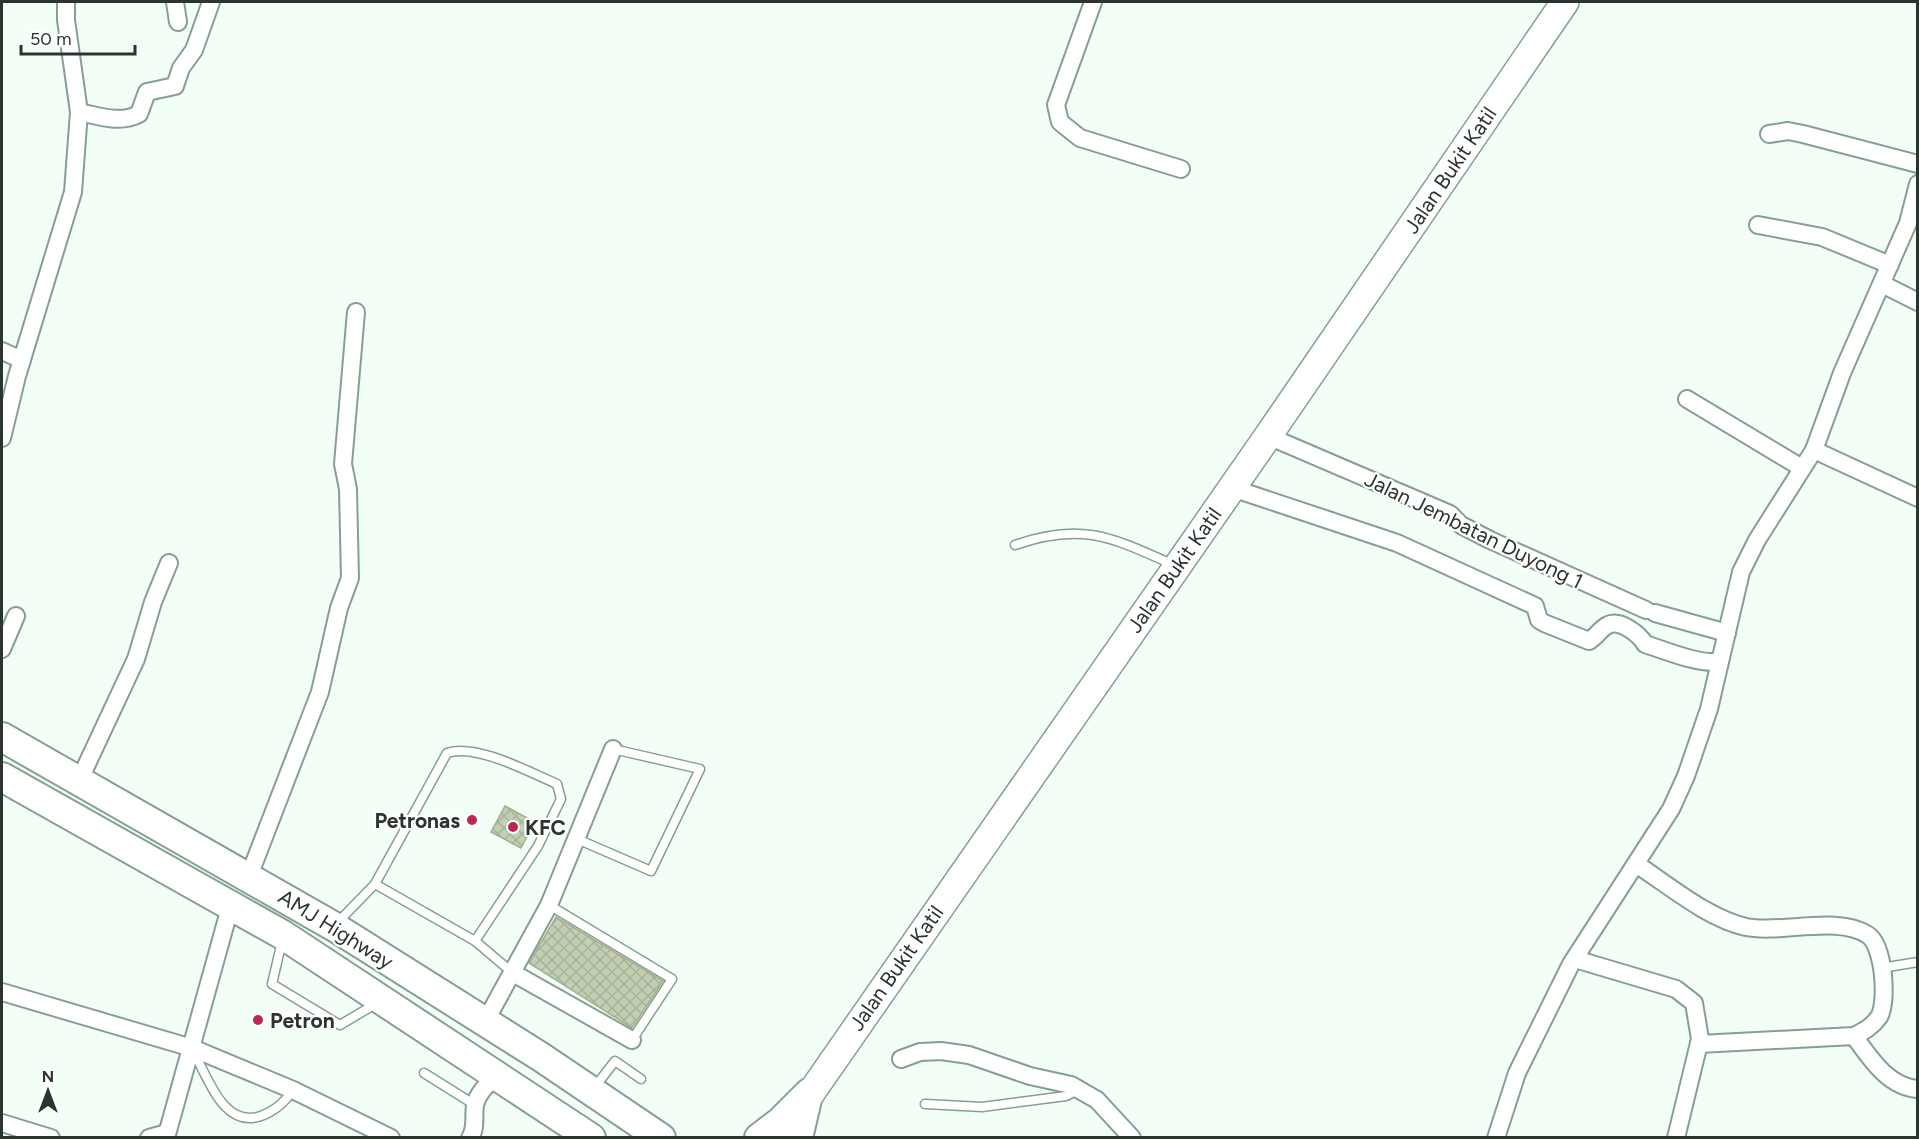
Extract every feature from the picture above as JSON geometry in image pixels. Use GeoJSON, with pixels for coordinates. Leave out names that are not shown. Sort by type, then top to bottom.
{"type":"FeatureCollection","features":[{"type":"Feature","properties":{"kind":"highway","name":"AMJ Highway"},"geometry":{"type":"LineString","coordinates":[[2,737],[333,926],[661,1137]]}},
{"type":"Feature","properties":{"kind":"highway","name":"AMJ Highway"},"geometry":{"type":"LineString","coordinates":[[2,777],[283,935],[591,1137]]}},
{"type":"Feature","properties":{"kind":"highway"},"geometry":{"type":"LineString","coordinates":[[592,1091],[681,1137]]}},
{"type":"Feature","properties":{"kind":"highway"},"geometry":{"type":"LineString","coordinates":[[759,1137],[780,1122],[809,1093]]}},
{"type":"Feature","properties":{"kind":"highway"},"geometry":{"type":"LineString","coordinates":[[798,1137],[809,1093]]}},
{"type":"Feature","properties":{"kind":"main road","name":"Jalan Bukit Katil"},"geometry":{"type":"LineString","coordinates":[[782,1137],[809,1093],[1232,488],[1565,2]]}},
{"type":"Feature","properties":{"kind":"street"},"geometry":{"type":"LineString","coordinates":[[2,438],[22,360],[73,192],[80,112],[66,20],[66,2]]}},
{"type":"Feature","properties":{"kind":"street"},"geometry":{"type":"LineString","coordinates":[[175,2],[178,22]]}},
{"type":"Feature","properties":{"kind":"street"},"geometry":{"type":"LineString","coordinates":[[80,112],[118,120],[131,118],[139,114],[147,92],[176,86],[181,68],[194,50],[211,2]]}},
{"type":"Feature","properties":{"kind":"street"},"geometry":{"type":"LineString","coordinates":[[1093,2],[1056,105],[1059,122],[1080,138],[1181,169]]}},
{"type":"Feature","properties":{"kind":"street"},"geometry":{"type":"LineString","coordinates":[[1769,134],[1788,131],[1803,134],[1917,164]]}},
{"type":"Feature","properties":{"kind":"street"},"geometry":{"type":"LineString","coordinates":[[1496,1137],[1517,1073],[1575,959],[1671,809],[1686,776],[1709,709],[1741,573],[1757,540],[1814,450],[1842,373],[1908,223],[1917,184]]}},
{"type":"Feature","properties":{"kind":"street"},"geometry":{"type":"LineString","coordinates":[[1758,225],[1822,237],[1890,265]]}},
{"type":"Feature","properties":{"kind":"street"},"geometry":{"type":"LineString","coordinates":[[1882,284],[1917,302]]}},
{"type":"Feature","properties":{"kind":"street"},"geometry":{"type":"LineString","coordinates":[[249,876],[320,692],[339,608],[350,578],[348,489],[343,464],[356,312]]}},
{"type":"Feature","properties":{"kind":"street"},"geometry":{"type":"LineString","coordinates":[[2,351],[22,360]]}},
{"type":"Feature","properties":{"kind":"street"},"geometry":{"type":"LineString","coordinates":[[1687,399],[1802,468]]}},
{"type":"Feature","properties":{"kind":"street","name":"Jalan Jembatan Duyong 1"},"geometry":{"type":"LineString","coordinates":[[1268,436],[1450,514],[1461,525],[1490,540],[1650,612],[1727,633]]}},
{"type":"Feature","properties":{"kind":"street"},"geometry":{"type":"LineString","coordinates":[[1814,450],[1917,498]]}},
{"type":"Feature","properties":{"kind":"street"},"geometry":{"type":"LineString","coordinates":[[1232,488],[1397,543],[1535,606],[1539,620],[1589,641],[1607,625],[1615,623],[1632,631],[1640,636],[1645,644],[1655,648],[1704,661],[1720,661]]}},
{"type":"Feature","properties":{"kind":"street"},"geometry":{"type":"LineString","coordinates":[[80,781],[136,659],[153,602],[169,563]]}},
{"type":"Feature","properties":{"kind":"street"},"geometry":{"type":"LineString","coordinates":[[2,649],[16,616]]}},
{"type":"Feature","properties":{"kind":"street"},"geometry":{"type":"LineString","coordinates":[[485,1022],[549,905],[613,749]]}},
{"type":"Feature","properties":{"kind":"street"},"geometry":{"type":"LineString","coordinates":[[1636,864],[1713,914],[1746,927],[1774,930],[1828,926],[1866,934],[1877,946],[1883,1002],[1880,1015],[1867,1030],[1854,1036],[1699,1044]]}},
{"type":"Feature","properties":{"kind":"street"},"geometry":{"type":"LineString","coordinates":[[149,1137],[167,1135],[231,904]]}},
{"type":"Feature","properties":{"kind":"street"},"geometry":{"type":"LineString","coordinates":[[1575,959],[1676,989],[1694,1003],[1699,1044],[1676,1137]]}},
{"type":"Feature","properties":{"kind":"street"},"geometry":{"type":"LineString","coordinates":[[513,973],[632,1040]]}},
{"type":"Feature","properties":{"kind":"street"},"geometry":{"type":"LineString","coordinates":[[3,996],[192,1048],[293,1090],[391,1137]]}},
{"type":"Feature","properties":{"kind":"street"},"geometry":{"type":"LineString","coordinates":[[1854,1036],[1888,1076],[1903,1085],[1917,1089]]}},
{"type":"Feature","properties":{"kind":"street"},"geometry":{"type":"LineString","coordinates":[[901,1059],[920,1052],[941,1051],[969,1055],[1079,1089],[1097,1100],[1132,1137]]}},
{"type":"Feature","properties":{"kind":"street"},"geometry":{"type":"LineString","coordinates":[[470,1137],[475,1120],[475,1104],[482,1090],[498,1074]]}},
{"type":"Feature","properties":{"kind":"street"},"geometry":{"type":"LineString","coordinates":[[2,1123],[51,1137]]}},
{"type":"Feature","properties":{"kind":"lane"},"geometry":{"type":"LineString","coordinates":[[1015,544],[1058,532],[1079,532],[1125,543],[1177,567]]}},
{"type":"Feature","properties":{"kind":"lane"},"geometry":{"type":"LineString","coordinates":[[577,839],[651,871],[700,769],[613,749]]}},
{"type":"Feature","properties":{"kind":"lane"},"geometry":{"type":"LineString","coordinates":[[333,926],[375,884],[447,753],[465,751],[489,757],[557,784],[561,799],[538,846],[475,941]]}},
{"type":"Feature","properties":{"kind":"lane"},"geometry":{"type":"LineString","coordinates":[[375,884],[475,941],[513,973]]}},
{"type":"Feature","properties":{"kind":"lane"},"geometry":{"type":"LineString","coordinates":[[549,905],[672,979],[632,1040]]}},
{"type":"Feature","properties":{"kind":"lane"},"geometry":{"type":"LineString","coordinates":[[283,935],[272,984],[340,1025],[383,999]]}},
{"type":"Feature","properties":{"kind":"lane"},"geometry":{"type":"LineString","coordinates":[[1881,968],[1917,962]]}},
{"type":"Feature","properties":{"kind":"lane"},"geometry":{"type":"LineString","coordinates":[[192,1048],[227,1109],[241,1118],[252,1118],[273,1110],[293,1090]]}},
{"type":"Feature","properties":{"kind":"lane"},"geometry":{"type":"LineString","coordinates":[[592,1091],[615,1061],[640,1079]]}},
{"type":"Feature","properties":{"kind":"lane"},"geometry":{"type":"LineString","coordinates":[[424,1073],[475,1104]]}},
{"type":"Feature","properties":{"kind":"lane"},"geometry":{"type":"LineString","coordinates":[[925,1104],[982,1107],[1066,1096],[1079,1089]]}},
{"type":"Feature","properties":{"kind":"building","name":"KFC"},"geometry":{"type":"Polygon","coordinates":[[[505,806],[535,822],[521,848],[491,832],[505,806]]]}},
{"type":"Feature","properties":{"kind":"building"},"geometry":{"type":"Polygon","coordinates":[[[556,917],[663,981],[632,1028],[529,963],[556,917]]]}},
{"type":"Feature","properties":{"kind":"place","name":"Petronas"},"geometry":{"type":"Point","coordinates":[472,820]}},
{"type":"Feature","properties":{"kind":"place","name":"KFC"},"geometry":{"type":"Point","coordinates":[513,827]}},
{"type":"Feature","properties":{"kind":"place","name":"Petron"},"geometry":{"type":"Point","coordinates":[258,1020]}}]}
